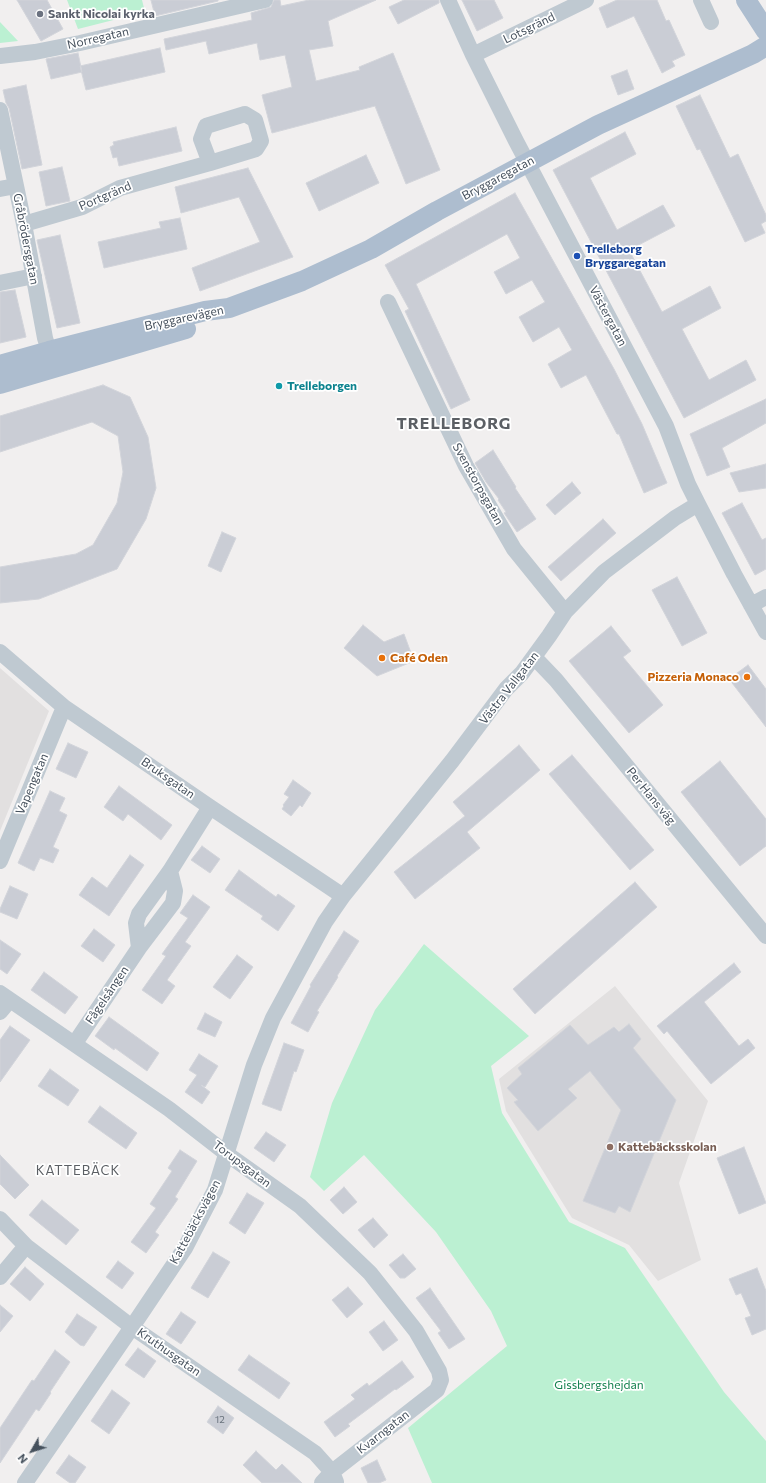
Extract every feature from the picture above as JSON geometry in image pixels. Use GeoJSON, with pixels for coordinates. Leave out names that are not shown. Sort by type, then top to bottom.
{"type":"FeatureCollection","features":[{"type":"Feature","properties":{"kind":"main road"},"geometry":{"type":"LineString","coordinates":[[746,0],[766,31]]}},
{"type":"Feature","properties":{"kind":"main road","name":"Bryggaregatan"},"geometry":{"type":"LineString","coordinates":[[229,308],[302,281],[371,249],[437,211],[598,125],[753,54],[766,46]]}},
{"type":"Feature","properties":{"kind":"main road","name":"Bryggarevägen"},"geometry":{"type":"LineString","coordinates":[[0,384],[52,359],[205,311],[229,308]]}},
{"type":"Feature","properties":{"kind":"main road","name":"Bryggarevägen"},"geometry":{"type":"LineString","coordinates":[[0,365],[52,359]]}},
{"type":"Feature","properties":{"kind":"street","name":"Norregatan"},"geometry":{"type":"LineString","coordinates":[[0,56],[35,52],[80,43],[265,0]]}},
{"type":"Feature","properties":{"kind":"street","name":"Västergatan"},"geometry":{"type":"LineString","coordinates":[[448,0],[473,55],[666,426],[688,484],[766,632]]}},
{"type":"Feature","properties":{"kind":"street","name":"Lotsgränd"},"geometry":{"type":"LineString","coordinates":[[473,55],[586,0]]}},
{"type":"Feature","properties":{"kind":"street"},"geometry":{"type":"LineString","coordinates":[[701,0],[710,22]]}},
{"type":"Feature","properties":{"kind":"street","name":"Gråbrödersgatan"},"geometry":{"type":"LineString","coordinates":[[0,110],[24,224],[45,338],[52,359]]}},
{"type":"Feature","properties":{"kind":"street","name":"Portgränd"},"geometry":{"type":"LineString","coordinates":[[24,224],[82,207],[120,188],[210,163]]}},
{"type":"Feature","properties":{"kind":"street"},"geometry":{"type":"LineString","coordinates":[[0,189],[16,186]]}},
{"type":"Feature","properties":{"kind":"street"},"geometry":{"type":"LineString","coordinates":[[0,283],[34,276]]}},
{"type":"Feature","properties":{"kind":"street","name":"Svenstorpsgatan"},"geometry":{"type":"LineString","coordinates":[[388,302],[466,466],[514,549],[565,612]]}},
{"type":"Feature","properties":{"kind":"street","name":"Västra Vallgatan"},"geometry":{"type":"LineString","coordinates":[[343,896],[452,761],[506,689],[522,673],[565,612],[604,572],[675,518],[698,504]]}},
{"type":"Feature","properties":{"kind":"street"},"geometry":{"type":"LineString","coordinates":[[751,605],[766,597]]}},
{"type":"Feature","properties":{"kind":"street","name":"Bruksgatan"},"geometry":{"type":"LineString","coordinates":[[0,652],[64,707],[343,896]]}},
{"type":"Feature","properties":{"kind":"street","name":"Per Hans väg"},"geometry":{"type":"LineString","coordinates":[[534,657],[556,680],[766,936]]}},
{"type":"Feature","properties":{"kind":"street","name":"Vapengatan"},"geometry":{"type":"LineString","coordinates":[[0,861],[64,707]]}},
{"type":"Feature","properties":{"kind":"street","name":"Fågelsången"},"geometry":{"type":"LineString","coordinates":[[75,1043],[139,948],[173,903],[175,891],[170,871],[210,807]]}},
{"type":"Feature","properties":{"kind":"street","name":"Kattebäcksvägen"},"geometry":{"type":"LineString","coordinates":[[25,1483],[132,1327],[184,1248],[215,1190],[254,1065],[273,1018],[325,922],[343,896]]}},
{"type":"Feature","properties":{"kind":"street","name":"Torupsgatan"},"geometry":{"type":"LineString","coordinates":[[3,1001],[75,1043],[169,1109],[227,1154],[300,1206],[370,1273],[416,1331],[439,1371],[441,1380]]}},
{"type":"Feature","properties":{"kind":"street","name":"Kruthusgatan"},"geometry":{"type":"LineString","coordinates":[[0,1220],[26,1246],[132,1327],[315,1453],[330,1479]]}},
{"type":"Feature","properties":{"kind":"street"},"geometry":{"type":"LineString","coordinates":[[0,1277],[26,1246]]}},
{"type":"Feature","properties":{"kind":"street","name":"Kvarngatan"},"geometry":{"type":"LineString","coordinates":[[330,1479],[437,1390],[441,1380]]}},
{"type":"Feature","properties":{"kind":"shaded area"},"geometry":{"type":"Polygon","coordinates":[[[0,668],[49,711],[0,831],[0,668]]]}},
{"type":"Feature","properties":{"kind":"shaded area","name":"Kattebäcksskolan"},"geometry":{"type":"Polygon","coordinates":[[[615,986],[708,1101],[679,1183],[701,1260],[658,1281],[629,1245],[572,1218],[506,1111],[499,1079],[615,986]]]}},
{"type":"Feature","properties":{"kind":"green space"},"geometry":{"type":"Polygon","coordinates":[[[67,0],[142,0],[145,12],[78,29],[67,0]]]}},
{"type":"Feature","properties":{"kind":"green space"},"geometry":{"type":"Polygon","coordinates":[[[0,22],[18,41],[0,43],[0,22]]]}},
{"type":"Feature","properties":{"kind":"green space","name":"Gissbergshejdan"},"geometry":{"type":"Polygon","coordinates":[[[424,944],[529,1036],[491,1066],[502,1113],[569,1222],[625,1248],[724,1392],[766,1441],[766,1483],[432,1483],[408,1428],[507,1346],[491,1311],[436,1232],[364,1155],[324,1191],[310,1177],[332,1103],[375,1010],[424,944]]]}},
{"type":"Feature","properties":{"kind":"building","name":"Sankt Nicolai kyrka"},"geometry":{"type":"Polygon","coordinates":[[[17,0],[47,0],[63,29],[41,41],[17,0]]]}},
{"type":"Feature","properties":{"kind":"building"},"geometry":{"type":"Polygon","coordinates":[[[151,0],[218,0],[218,1],[155,16],[151,0]]]}},
{"type":"Feature","properties":{"kind":"building"},"geometry":{"type":"Polygon","coordinates":[[[274,0],[280,0],[281,6],[309,0],[376,0],[328,21],[333,46],[309,50],[316,81],[360,70],[359,67],[393,53],[440,170],[406,184],[375,106],[272,133],[262,95],[292,87],[285,55],[260,60],[257,43],[209,54],[206,41],[166,50],[164,39],[252,20],[251,13],[271,7],[274,0]]]}},
{"type":"Feature","properties":{"kind":"building"},"geometry":{"type":"Polygon","coordinates":[[[404,0],[439,0],[439,3],[398,24],[389,7],[404,0]]]}},
{"type":"Feature","properties":{"kind":"building"},"geometry":{"type":"Polygon","coordinates":[[[462,0],[494,0],[503,18],[477,31],[462,0]]]}},
{"type":"Feature","properties":{"kind":"building"},"geometry":{"type":"Polygon","coordinates":[[[617,0],[657,0],[666,21],[669,20],[685,55],[672,61],[675,66],[662,73],[634,16],[607,28],[599,8],[617,0]]]}},
{"type":"Feature","properties":{"kind":"building"},"geometry":{"type":"Polygon","coordinates":[[[160,48],[165,72],[86,90],[80,66],[160,48]]]}},
{"type":"Feature","properties":{"kind":"building"},"geometry":{"type":"Polygon","coordinates":[[[78,53],[82,72],[51,79],[46,59],[78,53]]]}},
{"type":"Feature","properties":{"kind":"building"},"geometry":{"type":"Polygon","coordinates":[[[627,70],[634,89],[618,95],[611,76],[627,70]]]}},
{"type":"Feature","properties":{"kind":"building"},"geometry":{"type":"Polygon","coordinates":[[[26,85],[42,165],[22,169],[9,108],[6,103],[3,90],[26,85]]]}},
{"type":"Feature","properties":{"kind":"building"},"geometry":{"type":"Polygon","coordinates":[[[700,95],[730,158],[738,154],[766,215],[766,221],[761,224],[765,233],[745,242],[700,149],[697,150],[676,106],[700,95]]]}},
{"type":"Feature","properties":{"kind":"building"},"geometry":{"type":"Polygon","coordinates":[[[176,127],[182,151],[119,166],[117,157],[113,158],[110,147],[114,145],[113,142],[176,127]]]}},
{"type":"Feature","properties":{"kind":"building"},"geometry":{"type":"Polygon","coordinates":[[[625,132],[636,154],[590,178],[617,230],[663,205],[675,226],[629,250],[662,312],[710,286],[721,308],[682,329],[709,380],[746,360],[756,380],[684,418],[553,170],[625,132]]]}},
{"type":"Feature","properties":{"kind":"building"},"geometry":{"type":"Polygon","coordinates":[[[366,155],[379,183],[319,211],[306,183],[366,155]]]}},
{"type":"Feature","properties":{"kind":"building"},"geometry":{"type":"Polygon","coordinates":[[[62,167],[70,201],[46,206],[39,172],[62,167]]]}},
{"type":"Feature","properties":{"kind":"building"},"geometry":{"type":"Polygon","coordinates":[[[248,168],[293,257],[200,291],[192,268],[260,242],[239,197],[181,213],[175,187],[248,168]]]}},
{"type":"Feature","properties":{"kind":"building"},"geometry":{"type":"Polygon","coordinates":[[[515,193],[614,369],[642,424],[667,483],[644,493],[619,434],[617,434],[586,375],[561,388],[548,364],[572,350],[559,327],[533,342],[519,317],[545,302],[532,280],[506,294],[494,272],[520,258],[507,234],[416,284],[470,400],[451,409],[405,311],[409,309],[385,265],[515,193]]]}},
{"type":"Feature","properties":{"kind":"building"},"geometry":{"type":"Polygon","coordinates":[[[180,218],[187,249],[104,268],[98,242],[161,228],[159,222],[180,218]]]}},
{"type":"Feature","properties":{"kind":"building"},"geometry":{"type":"Polygon","coordinates":[[[60,235],[80,323],[57,328],[37,240],[60,235]]]}},
{"type":"Feature","properties":{"kind":"building"},"geometry":{"type":"Polygon","coordinates":[[[15,290],[26,337],[0,343],[0,292],[15,290]]]}},
{"type":"Feature","properties":{"kind":"building"},"geometry":{"type":"Polygon","coordinates":[[[103,385],[130,397],[148,437],[156,488],[146,519],[117,569],[39,599],[0,603],[0,567],[76,554],[93,545],[117,503],[123,472],[118,436],[92,422],[0,452],[0,416],[103,385]]]}},
{"type":"Feature","properties":{"kind":"building"},"geometry":{"type":"Polygon","coordinates":[[[766,399],[766,423],[722,448],[730,467],[707,476],[690,434],[766,399]]]}},
{"type":"Feature","properties":{"kind":"building"},"geometry":{"type":"Polygon","coordinates":[[[493,450],[516,487],[515,488],[536,519],[517,532],[504,513],[506,512],[498,500],[499,499],[486,482],[475,463],[493,450]]]}},
{"type":"Feature","properties":{"kind":"building"},"geometry":{"type":"Polygon","coordinates":[[[766,464],[766,488],[739,492],[730,473],[766,464]]]}},
{"type":"Feature","properties":{"kind":"building"},"geometry":{"type":"Polygon","coordinates":[[[572,482],[581,493],[555,515],[546,505],[572,482]]]}},
{"type":"Feature","properties":{"kind":"building"},"geometry":{"type":"Polygon","coordinates":[[[742,503],[762,540],[766,538],[766,569],[755,575],[722,513],[742,503]]]}},
{"type":"Feature","properties":{"kind":"building"},"geometry":{"type":"Polygon","coordinates":[[[603,519],[616,533],[561,581],[548,567],[603,519]]]}},
{"type":"Feature","properties":{"kind":"building"},"geometry":{"type":"Polygon","coordinates":[[[222,532],[236,538],[221,572],[208,566],[222,532]]]}},
{"type":"Feature","properties":{"kind":"building"},"geometry":{"type":"Polygon","coordinates":[[[677,577],[707,633],[682,646],[652,590],[677,577]]]}},
{"type":"Feature","properties":{"kind":"building"},"geometry":{"type":"Polygon","coordinates":[[[363,625],[384,642],[404,634],[414,661],[377,676],[344,648],[363,625]]]}},
{"type":"Feature","properties":{"kind":"building"},"geometry":{"type":"Polygon","coordinates":[[[611,626],[631,651],[623,657],[663,705],[629,733],[569,661],[611,626]]]}},
{"type":"Feature","properties":{"kind":"building"},"geometry":{"type":"Polygon","coordinates":[[[748,665],[766,689],[766,727],[729,679],[748,665]]]}},
{"type":"Feature","properties":{"kind":"building"},"geometry":{"type":"Polygon","coordinates":[[[68,743],[88,752],[76,778],[56,769],[68,743]]]}},
{"type":"Feature","properties":{"kind":"building"},"geometry":{"type":"Polygon","coordinates":[[[519,745],[540,770],[467,832],[480,848],[415,899],[394,872],[465,816],[453,802],[519,745]]]}},
{"type":"Feature","properties":{"kind":"building"},"geometry":{"type":"Polygon","coordinates":[[[572,755],[654,850],[630,870],[549,774],[572,755]]]}},
{"type":"Feature","properties":{"kind":"building"},"geometry":{"type":"Polygon","coordinates":[[[720,761],[766,819],[766,846],[740,866],[681,792],[720,761]]]}},
{"type":"Feature","properties":{"kind":"building"},"geometry":{"type":"Polygon","coordinates":[[[293,780],[311,793],[302,807],[300,805],[291,816],[282,809],[289,797],[284,794],[293,780]]]}},
{"type":"Feature","properties":{"kind":"building"},"geometry":{"type":"Polygon","coordinates":[[[119,786],[172,825],[161,840],[128,814],[123,821],[104,807],[119,786]]]}},
{"type":"Feature","properties":{"kind":"building"},"geometry":{"type":"Polygon","coordinates":[[[50,791],[65,798],[59,811],[67,815],[53,847],[59,850],[53,863],[40,858],[34,871],[18,863],[50,791]]]}},
{"type":"Feature","properties":{"kind":"building"},"geometry":{"type":"Polygon","coordinates":[[[202,846],[220,859],[210,873],[191,860],[202,846]]]}},
{"type":"Feature","properties":{"kind":"building"},"geometry":{"type":"Polygon","coordinates":[[[130,855],[144,865],[109,916],[79,895],[92,877],[107,888],[130,855]]]}},
{"type":"Feature","properties":{"kind":"building"},"geometry":{"type":"Polygon","coordinates":[[[239,870],[276,897],[278,894],[295,906],[278,931],[261,919],[263,916],[225,890],[239,870]]]}},
{"type":"Feature","properties":{"kind":"building"},"geometry":{"type":"Polygon","coordinates":[[[635,882],[657,907],[535,1014],[513,989],[635,882]]]}},
{"type":"Feature","properties":{"kind":"building"},"geometry":{"type":"Polygon","coordinates":[[[10,886],[28,894],[17,919],[0,912],[10,886]]]}},
{"type":"Feature","properties":{"kind":"building"},"geometry":{"type":"Polygon","coordinates":[[[193,895],[210,907],[185,942],[191,946],[167,980],[175,986],[162,1004],[142,990],[166,956],[162,954],[188,918],[180,913],[193,895]]]}},
{"type":"Feature","properties":{"kind":"building"},"geometry":{"type":"Polygon","coordinates":[[[94,929],[115,945],[103,962],[81,946],[94,929]]]}},
{"type":"Feature","properties":{"kind":"building"},"geometry":{"type":"Polygon","coordinates":[[[344,931],[359,941],[317,1011],[319,1012],[308,1032],[291,1023],[311,986],[310,985],[344,931]]]}},
{"type":"Feature","properties":{"kind":"building"},"geometry":{"type":"Polygon","coordinates":[[[0,940],[21,954],[7,974],[0,969],[0,940]]]}},
{"type":"Feature","properties":{"kind":"building"},"geometry":{"type":"Polygon","coordinates":[[[237,955],[253,967],[230,999],[213,987],[237,955]]]}},
{"type":"Feature","properties":{"kind":"building"},"geometry":{"type":"Polygon","coordinates":[[[734,963],[741,972],[704,1002],[739,1046],[748,1039],[755,1048],[711,1084],[667,1031],[664,1034],[657,1026],[734,963]]]}},
{"type":"Feature","properties":{"kind":"building"},"geometry":{"type":"Polygon","coordinates":[[[44,972],[78,997],[65,1014],[31,990],[44,972]]]}},
{"type":"Feature","properties":{"kind":"building"},"geometry":{"type":"Polygon","coordinates":[[[205,1013],[222,1022],[215,1037],[197,1029],[205,1013]]]}},
{"type":"Feature","properties":{"kind":"building"},"geometry":{"type":"Polygon","coordinates":[[[109,1017],[159,1053],[147,1071],[115,1048],[114,1050],[95,1036],[109,1017]]]}},
{"type":"Feature","properties":{"kind":"building"},"geometry":{"type":"Polygon","coordinates":[[[629,1024],[641,1039],[633,1048],[676,1100],[630,1212],[619,1206],[615,1213],[583,1201],[621,1110],[590,1071],[568,1089],[577,1098],[538,1131],[514,1102],[518,1100],[507,1088],[522,1074],[518,1068],[570,1025],[588,1045],[614,1027],[619,1032],[629,1024]]]}},
{"type":"Feature","properties":{"kind":"building"},"geometry":{"type":"Polygon","coordinates":[[[10,1026],[30,1040],[0,1082],[0,1040],[10,1026]]]}},
{"type":"Feature","properties":{"kind":"building"},"geometry":{"type":"Polygon","coordinates":[[[284,1043],[304,1050],[296,1072],[294,1071],[281,1111],[262,1104],[284,1043]]]}},
{"type":"Feature","properties":{"kind":"building"},"geometry":{"type":"Polygon","coordinates":[[[199,1054],[218,1066],[205,1087],[201,1085],[210,1092],[202,1104],[185,1092],[197,1075],[189,1070],[199,1054]]]}},
{"type":"Feature","properties":{"kind":"building"},"geometry":{"type":"Polygon","coordinates":[[[50,1069],[79,1090],[68,1106],[38,1086],[50,1069]]]}},
{"type":"Feature","properties":{"kind":"building"},"geometry":{"type":"Polygon","coordinates":[[[100,1106],[137,1133],[126,1149],[88,1122],[100,1106]]]}},
{"type":"Feature","properties":{"kind":"building"},"geometry":{"type":"Polygon","coordinates":[[[266,1132],[286,1145],[274,1162],[254,1148],[266,1132]]]}},
{"type":"Feature","properties":{"kind":"building"},"geometry":{"type":"Polygon","coordinates":[[[744,1147],[766,1203],[739,1214],[717,1158],[744,1147]]]}},
{"type":"Feature","properties":{"kind":"building"},"geometry":{"type":"Polygon","coordinates":[[[180,1150],[197,1161],[175,1197],[178,1199],[155,1232],[159,1235],[146,1253],[131,1242],[156,1208],[150,1204],[172,1171],[168,1168],[180,1150]]]}},
{"type":"Feature","properties":{"kind":"building"},"geometry":{"type":"Polygon","coordinates":[[[0,1155],[29,1185],[15,1199],[0,1184],[0,1155]]]}},
{"type":"Feature","properties":{"kind":"building"},"geometry":{"type":"Polygon","coordinates":[[[344,1187],[357,1202],[343,1214],[330,1200],[344,1187]]]}},
{"type":"Feature","properties":{"kind":"building"},"geometry":{"type":"Polygon","coordinates":[[[247,1193],[264,1203],[245,1234],[229,1223],[247,1193]]]}},
{"type":"Feature","properties":{"kind":"building"},"geometry":{"type":"Polygon","coordinates":[[[42,1200],[79,1230],[66,1245],[29,1215],[42,1200]]]}},
{"type":"Feature","properties":{"kind":"building"},"geometry":{"type":"Polygon","coordinates":[[[373,1218],[388,1235],[374,1248],[358,1230],[373,1218]]]}},
{"type":"Feature","properties":{"kind":"building"},"geometry":{"type":"Polygon","coordinates":[[[213,1252],[230,1262],[208,1298],[191,1288],[213,1252]]]}},
{"type":"Feature","properties":{"kind":"building"},"geometry":{"type":"Polygon","coordinates":[[[403,1254],[416,1269],[405,1278],[400,1278],[389,1265],[403,1254]]]}},
{"type":"Feature","properties":{"kind":"building"},"geometry":{"type":"Polygon","coordinates":[[[118,1261],[134,1273],[122,1289],[106,1277],[118,1261]]]}},
{"type":"Feature","properties":{"kind":"building"},"geometry":{"type":"Polygon","coordinates":[[[25,1267],[44,1284],[30,1301],[10,1284],[25,1267]]]}},
{"type":"Feature","properties":{"kind":"building"},"geometry":{"type":"Polygon","coordinates":[[[757,1268],[766,1291],[766,1329],[752,1335],[745,1318],[751,1316],[741,1293],[736,1295],[729,1279],[757,1268]]]}},
{"type":"Feature","properties":{"kind":"building"},"geometry":{"type":"Polygon","coordinates":[[[348,1287],[363,1304],[347,1318],[332,1300],[348,1287]]]}},
{"type":"Feature","properties":{"kind":"building"},"geometry":{"type":"Polygon","coordinates":[[[430,1288],[465,1339],[449,1349],[438,1333],[441,1331],[416,1298],[430,1288]]]}},
{"type":"Feature","properties":{"kind":"building"},"geometry":{"type":"Polygon","coordinates":[[[0,1305],[13,1316],[0,1332],[0,1305]]]}},
{"type":"Feature","properties":{"kind":"building"},"geometry":{"type":"Polygon","coordinates":[[[181,1312],[196,1322],[181,1344],[166,1334],[181,1312]]]}},
{"type":"Feature","properties":{"kind":"building"},"geometry":{"type":"Polygon","coordinates":[[[77,1314],[97,1327],[84,1346],[80,1345],[65,1332],[77,1314]]]}},
{"type":"Feature","properties":{"kind":"building"},"geometry":{"type":"Polygon","coordinates":[[[384,1321],[398,1340],[383,1351],[369,1332],[384,1321]]]}},
{"type":"Feature","properties":{"kind":"building"},"geometry":{"type":"Polygon","coordinates":[[[138,1348],[156,1361],[144,1378],[125,1365],[138,1348]]]}},
{"type":"Feature","properties":{"kind":"building"},"geometry":{"type":"Polygon","coordinates":[[[55,1350],[70,1362],[39,1411],[36,1409],[0,1463],[0,1428],[32,1380],[34,1381],[55,1350]]]}},
{"type":"Feature","properties":{"kind":"building"},"geometry":{"type":"Polygon","coordinates":[[[249,1355],[290,1383],[279,1399],[238,1370],[249,1355]]]}},
{"type":"Feature","properties":{"kind":"building"},"geometry":{"type":"Polygon","coordinates":[[[402,1361],[414,1377],[396,1390],[395,1389],[348,1424],[350,1426],[335,1437],[324,1422],[355,1399],[351,1395],[367,1383],[369,1386],[402,1361]]]}},
{"type":"Feature","properties":{"kind":"building"},"geometry":{"type":"Polygon","coordinates":[[[112,1390],[130,1403],[109,1434],[91,1421],[112,1390]]]}},
{"type":"Feature","properties":{"kind":"building"},"geometry":{"type":"Polygon","coordinates":[[[218,1406],[234,1418],[223,1434],[207,1422],[218,1406]]]}},
{"type":"Feature","properties":{"kind":"building"},"geometry":{"type":"Polygon","coordinates":[[[256,1451],[276,1470],[282,1464],[302,1483],[262,1483],[243,1465],[256,1451]]]}},
{"type":"Feature","properties":{"kind":"building"},"geometry":{"type":"Polygon","coordinates":[[[69,1455],[86,1467],[75,1483],[70,1483],[56,1473],[69,1455]]]}},
{"type":"Feature","properties":{"kind":"building"},"geometry":{"type":"Polygon","coordinates":[[[377,1460],[386,1480],[379,1483],[368,1483],[361,1468],[377,1460]]]}},
{"type":"Feature","properties":{"kind":"place","name":"Sankt Nicolai kyrka"},"geometry":{"type":"Point","coordinates":[40,14]}},
{"type":"Feature","properties":{"kind":"place","name":"Trelleborg Bryggaregatan"},"geometry":{"type":"Point","coordinates":[577,256]}},
{"type":"Feature","properties":{"kind":"place","name":"Trelleborgen"},"geometry":{"type":"Point","coordinates":[279,386]}},
{"type":"Feature","properties":{"kind":"place","name":"Café Oden"},"geometry":{"type":"Point","coordinates":[382,658]}},
{"type":"Feature","properties":{"kind":"place","name":"Pizzeria Monaco"},"geometry":{"type":"Point","coordinates":[747,677]}},
{"type":"Feature","properties":{"kind":"place","name":"Kattebäcksskolan"},"geometry":{"type":"Point","coordinates":[610,1147]}},
{"type":"Feature","properties":{"kind":"district","name":"TRELLEBORG"},"geometry":{"type":"Point","coordinates":[454,424]}},
{"type":"Feature","properties":{"kind":"district","name":"KATTEBÄCK"},"geometry":{"type":"Point","coordinates":[78,1171]}}]}
